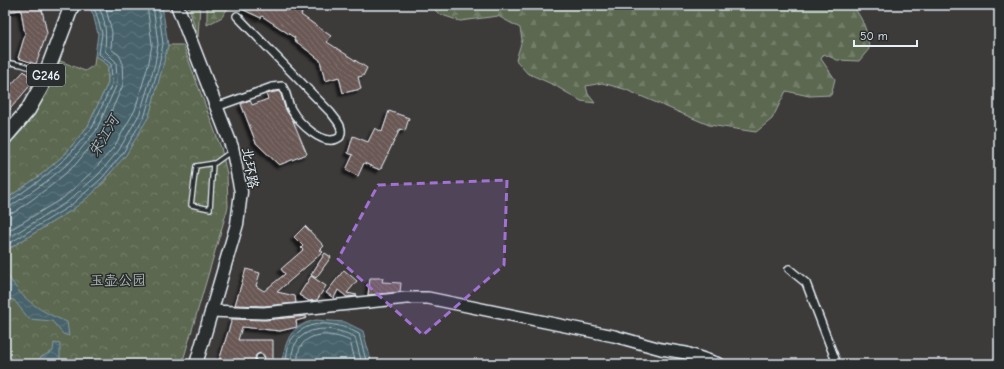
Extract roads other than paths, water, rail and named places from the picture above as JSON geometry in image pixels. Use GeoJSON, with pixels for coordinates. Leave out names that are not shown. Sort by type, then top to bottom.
{"type":"FeatureCollection","features":[{"type":"Feature","properties":{"kind":"highway","name":"G246"},"geometry":{"type":"LineString","coordinates":[[5,136],[28,110],[46,74],[69,7]]}},
{"type":"Feature","properties":{"kind":"main road","name":"北环路"},"geometry":{"type":"LineString","coordinates":[[177,5],[232,146],[241,192],[237,224],[196,364]]}},
{"type":"Feature","properties":{"kind":"street"},"geometry":{"type":"LineString","coordinates":[[216,107],[272,87],[282,86],[296,115],[315,134],[327,141],[332,141],[340,138],[342,132],[339,124],[331,113],[238,16]]}},
{"type":"Feature","properties":{"kind":"street"},"geometry":{"type":"LineString","coordinates":[[789,269],[806,283],[837,364]]}},
{"type":"Feature","properties":{"kind":"street"},"geometry":{"type":"LineString","coordinates":[[211,311],[264,313],[406,298],[428,298],[614,336],[661,349],[686,353],[720,364]]}},
{"type":"Feature","properties":{"kind":"lane"},"geometry":{"type":"LineString","coordinates":[[5,62],[22,65],[46,74]]}},
{"type":"Feature","properties":{"kind":"lane"},"geometry":{"type":"LineString","coordinates":[[213,163],[210,209],[191,205],[196,166],[213,163],[228,154],[232,146]]}},
{"type":"Feature","properties":{"kind":"water","name":"宋江河"},"geometry":{"type":"Polygon","coordinates":[[[88,5],[162,5],[168,45],[149,116],[126,155],[92,194],[72,210],[5,251],[5,200],[42,174],[65,154],[88,126],[108,83],[108,65],[95,56],[98,34],[93,14],[88,5]]]}},
{"type":"Feature","properties":{"kind":"water"},"geometry":{"type":"Polygon","coordinates":[[[5,269],[16,288],[30,302],[47,313],[67,322],[69,336],[63,334],[52,321],[29,319],[14,300],[5,298],[5,269]]]}},
{"type":"Feature","properties":{"kind":"water"},"geometry":{"type":"Polygon","coordinates":[[[316,320],[345,322],[363,331],[372,364],[281,364],[285,347],[291,335],[300,326],[316,320]]]}},
{"type":"Feature","properties":{"kind":"water"},"geometry":{"type":"Polygon","coordinates":[[[54,343],[60,344],[60,364],[35,364],[41,357],[53,351],[54,343]]]}},
{"type":"Feature","properties":{"kind":"park label","name":"玉壶公园"},"geometry":{"type":"Point","coordinates":[118,280]}}]}
